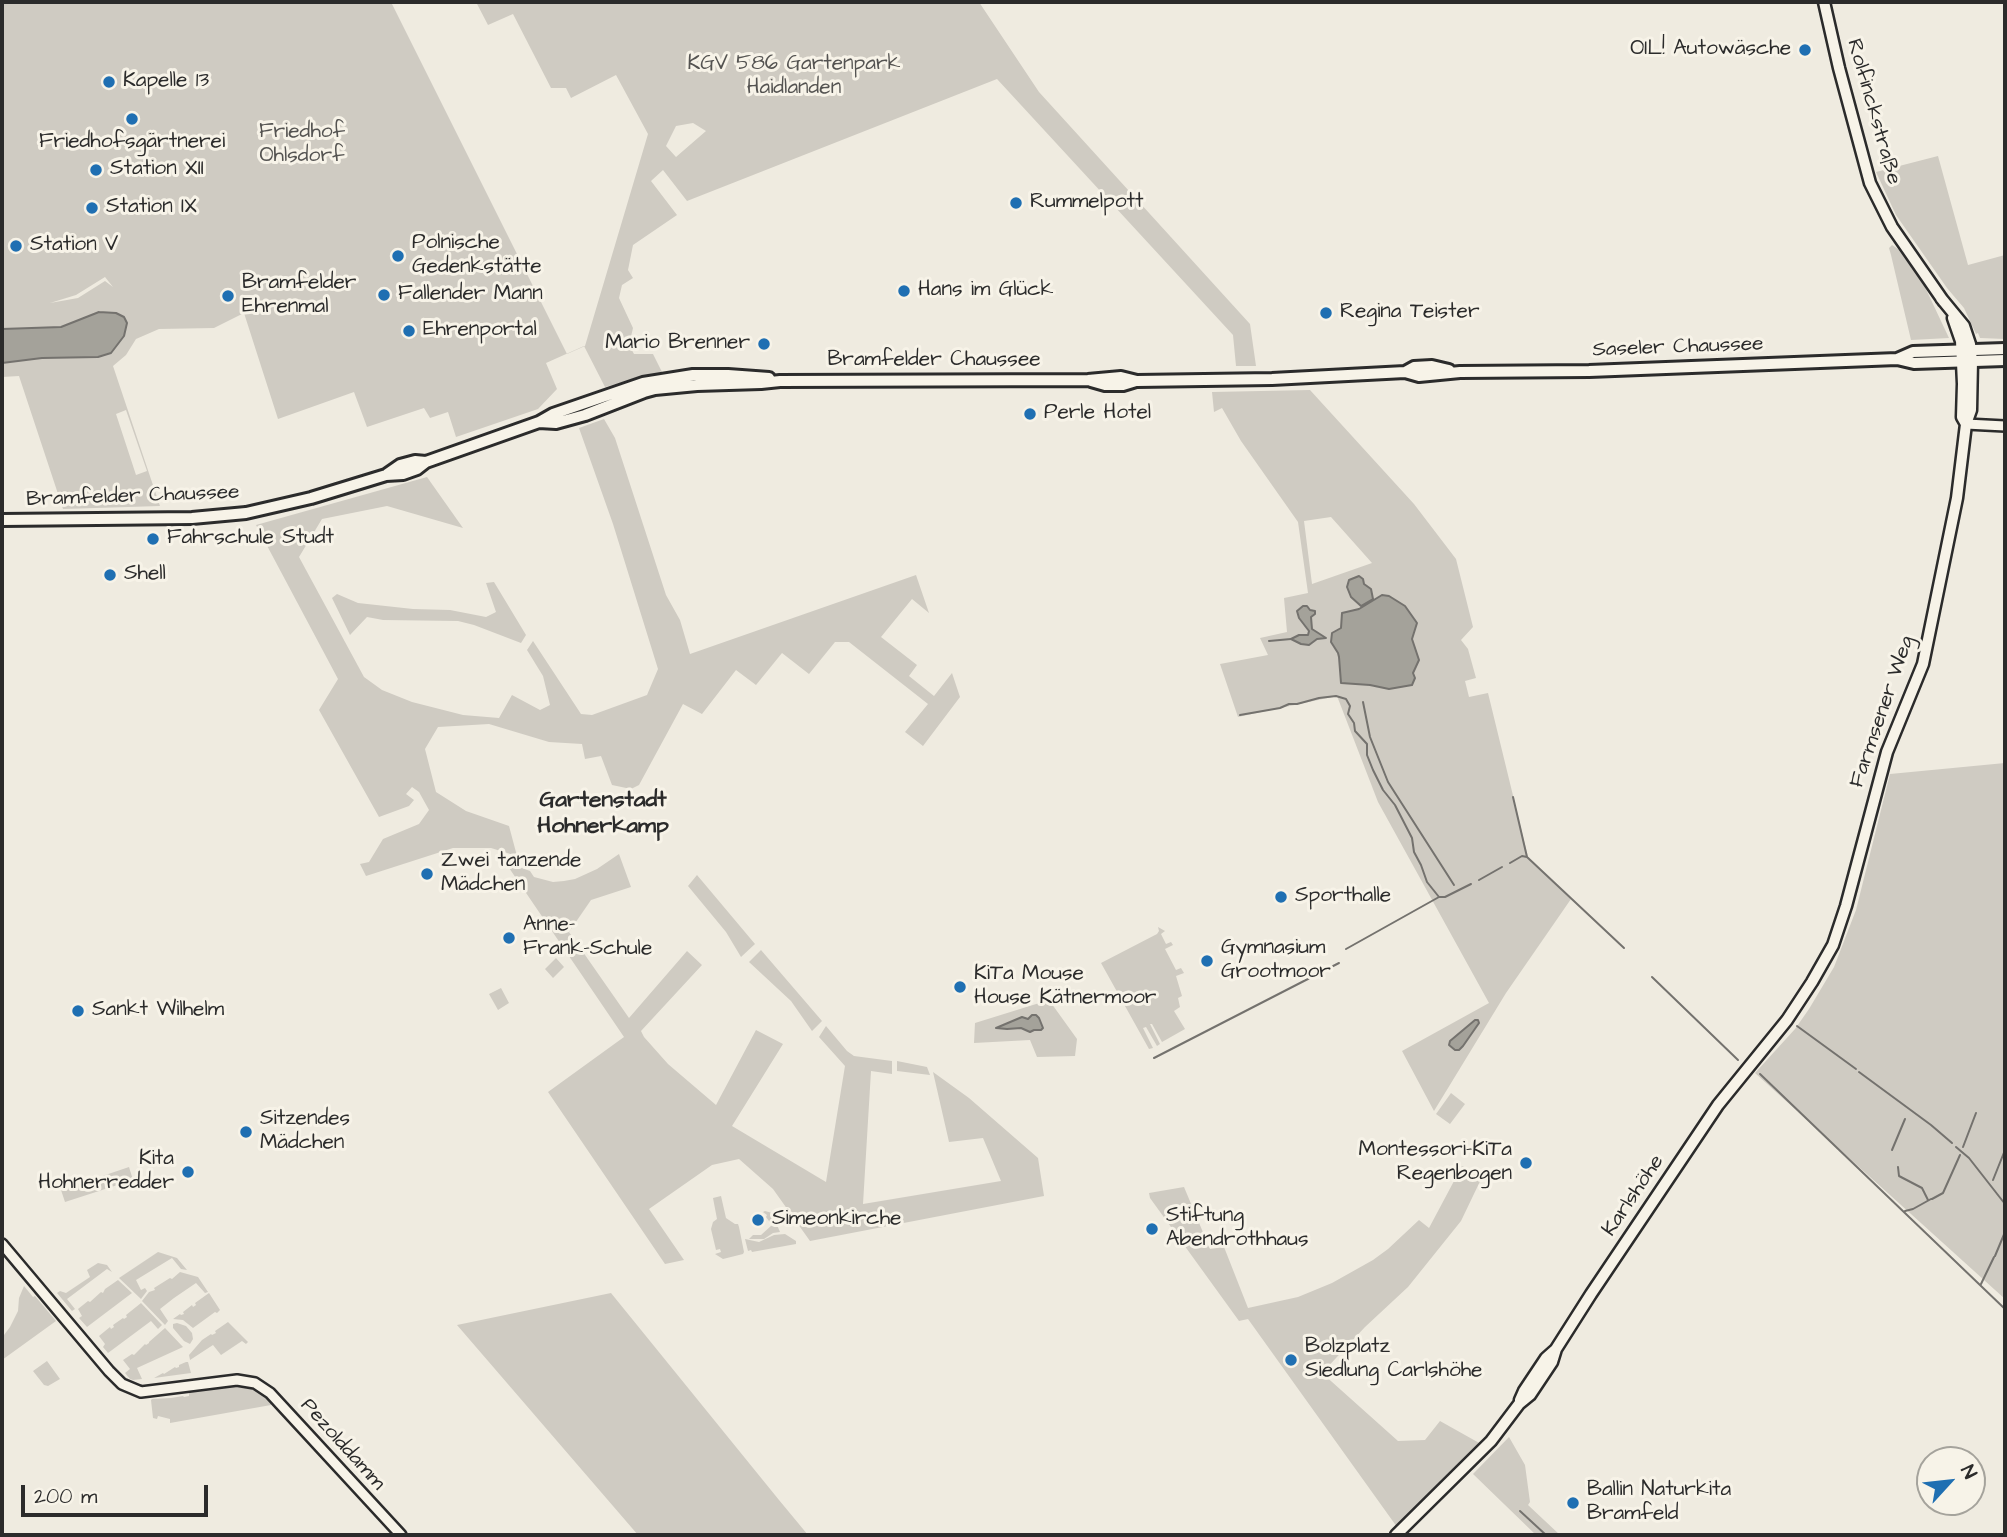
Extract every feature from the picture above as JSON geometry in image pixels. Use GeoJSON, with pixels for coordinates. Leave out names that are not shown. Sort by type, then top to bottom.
{"type":"FeatureCollection","features":[{"type":"Feature","properties":{"kind":"main road","name":"Rolfinckstraße"},"geometry":{"type":"LineString","coordinates":[[1824,2],[1870,183],[1892,227],[1941,298],[1959,331],[1967,355]]}},
{"type":"Feature","properties":{"kind":"main road","name":"Saseler Chaussee"},"geometry":{"type":"LineString","coordinates":[[1967,355],[2005,349]]}},
{"type":"Feature","properties":{"kind":"main road","name":"Saseler Chaussee"},"geometry":{"type":"LineString","coordinates":[[1289,378],[1405,372],[1419,376],[1460,372],[1589,371],[1897,359],[1913,352],[2005,360]]}},
{"type":"Feature","properties":{"kind":"main road","name":"Farmsener Weg"},"geometry":{"type":"LineString","coordinates":[[1748,1068],[1802,999],[1827,956],[1840,924],[1884,762],[1926,655],[1956,506],[1966,424],[1962,416],[1967,355]]}},
{"type":"Feature","properties":{"kind":"main road","name":"Bramfelder Chaussee"},"geometry":{"type":"LineString","coordinates":[[2,520],[222,517],[280,506],[386,475],[407,463],[426,462],[539,422],[556,423],[589,414],[655,389],[713,379],[760,376],[780,381],[1088,380],[1121,377],[1137,381],[1289,378]]}},
{"type":"Feature","properties":{"kind":"main road","name":"Karlshöhe"},"geometry":{"type":"LineString","coordinates":[[1396,1535],[1491,1441],[1519,1404],[1535,1374],[1556,1349],[1718,1105],[1748,1068]]}},
{"type":"Feature","properties":{"kind":"street"},"geometry":{"type":"LineString","coordinates":[[1966,424],[2005,426]]}},
{"type":"Feature","properties":{"kind":"street","name":"Pezolddamm"},"geometry":{"type":"LineString","coordinates":[[2,1244],[115,1377],[129,1388],[141,1392],[237,1380],[255,1383],[271,1393],[401,1535]]}},
{"type":"Feature","properties":{"kind":"green space","name":"Friedhof Ohlsdorf"},"geometry":{"type":"Polygon","coordinates":[[[2,2],[391,2],[567,354],[546,363],[557,389],[538,409],[456,437],[448,412],[430,418],[424,408],[367,427],[354,392],[278,419],[244,313],[214,328],[159,329],[136,339],[126,355],[113,366],[160,506],[63,509],[19,376],[2,377],[2,2]],[[105,277],[76,295],[50,303],[78,298],[105,281],[113,287],[105,277]],[[126,410],[116,414],[136,475],[147,471],[126,410]]]}},
{"type":"Feature","properties":{"kind":"green space","name":"KGV 586 Gartenpark Haidlanden"},"geometry":{"type":"Polygon","coordinates":[[[476,2],[979,2],[1039,92],[1250,324],[1256,366],[1236,366],[1233,335],[997,79],[687,201],[663,170],[651,181],[677,215],[633,245],[628,270],[633,278],[622,285],[619,298],[633,328],[629,345],[634,354],[653,354],[662,372],[605,387],[584,346],[648,134],[616,75],[571,98],[566,88],[551,88],[513,14],[488,25],[476,2]],[[693,123],[676,126],[666,146],[676,157],[706,131],[693,123]]]}},
{"type":"Feature","properties":{"kind":"green space"},"geometry":{"type":"Polygon","coordinates":[[[1938,156],[1968,265],[2005,255],[2005,339],[1980,338],[1978,333],[1976,334],[1964,308],[1896,215],[1876,172],[1938,156]]]}},
{"type":"Feature","properties":{"kind":"green space"},"geometry":{"type":"Polygon","coordinates":[[[1892,245],[1898,249],[1924,285],[1949,338],[1911,340],[1889,248],[1892,245]]]}},
{"type":"Feature","properties":{"kind":"green space"},"geometry":{"type":"Polygon","coordinates":[[[1310,390],[1414,504],[1456,559],[1473,627],[1461,640],[1468,649],[1476,678],[1465,681],[1469,697],[1488,693],[1528,857],[1571,899],[1506,993],[1434,1111],[1402,1051],[1489,1003],[1378,802],[1337,696],[1238,717],[1220,664],[1268,655],[1260,638],[1287,632],[1284,598],[1308,593],[1298,522],[1241,441],[1222,408],[1214,412],[1212,392],[1310,390]],[[1331,517],[1304,521],[1312,584],[1372,563],[1331,517]],[[1382,595],[1359,609],[1342,613],[1339,657],[1362,684],[1389,689],[1413,673],[1419,660],[1412,639],[1382,595]]]}},
{"type":"Feature","properties":{"kind":"green space"},"geometry":{"type":"Polygon","coordinates":[[[604,419],[615,438],[666,595],[680,620],[690,654],[916,575],[929,613],[912,599],[881,637],[917,665],[909,676],[934,696],[952,673],[960,697],[923,746],[905,732],[928,704],[849,642],[835,642],[809,674],[782,653],[756,685],[736,670],[702,714],[683,704],[639,785],[631,789],[612,785],[601,756],[585,759],[582,744],[549,742],[489,724],[438,727],[425,749],[436,792],[466,811],[509,826],[517,856],[491,848],[453,848],[366,876],[360,864],[369,862],[383,839],[419,824],[429,810],[419,792],[412,787],[406,794],[414,800],[409,806],[379,817],[319,710],[338,679],[256,525],[427,477],[463,528],[387,506],[322,519],[299,557],[364,677],[382,690],[412,702],[463,715],[499,718],[512,695],[540,710],[550,705],[543,676],[527,650],[533,641],[581,714],[592,715],[647,695],[658,669],[613,524],[579,428],[604,419]]]}},
{"type":"Feature","properties":{"kind":"green space"},"geometry":{"type":"Polygon","coordinates":[[[494,582],[526,635],[521,643],[458,621],[383,620],[367,617],[350,635],[332,598],[337,594],[358,603],[450,610],[486,617],[496,612],[486,583],[494,582]]]}},
{"type":"Feature","properties":{"kind":"green space"},"geometry":{"type":"Polygon","coordinates":[[[2005,763],[2005,1299],[1755,1073],[1795,1029],[1834,967],[1856,910],[1890,774],[2005,763]]]}},
{"type":"Feature","properties":{"kind":"green space"},"geometry":{"type":"Polygon","coordinates":[[[619,854],[631,887],[591,900],[569,932],[629,1018],[687,951],[702,965],[641,1031],[644,1037],[668,1064],[716,1105],[756,1030],[783,1044],[732,1126],[826,1182],[845,1066],[819,1037],[826,1026],[854,1056],[892,1061],[892,1074],[871,1071],[863,1204],[1001,1181],[983,1138],[949,1142],[933,1072],[969,1098],[1038,1158],[1044,1196],[810,1241],[773,1189],[739,1159],[712,1165],[649,1209],[684,1260],[665,1264],[548,1092],[624,1037],[505,862],[530,871],[534,877],[553,882],[575,879],[597,869],[619,854]]]}},
{"type":"Feature","properties":{"kind":"green space"},"geometry":{"type":"Polygon","coordinates":[[[697,875],[755,944],[741,957],[726,932],[688,886],[697,875]]]}},
{"type":"Feature","properties":{"kind":"green space"},"geometry":{"type":"Polygon","coordinates":[[[1158,927],[1165,931],[1161,934],[1166,944],[1171,942],[1173,945],[1165,949],[1176,970],[1181,968],[1184,973],[1176,976],[1182,996],[1178,998],[1180,1007],[1174,1011],[1185,1029],[1162,1042],[1150,1024],[1160,1044],[1157,1046],[1146,1027],[1143,1028],[1153,1048],[1149,1049],[1101,963],[1157,934],[1158,927]]]}},
{"type":"Feature","properties":{"kind":"green space"},"geometry":{"type":"Polygon","coordinates":[[[761,950],[822,1021],[812,1031],[791,1001],[749,962],[761,950]]]}},
{"type":"Feature","properties":{"kind":"green space"},"geometry":{"type":"Polygon","coordinates":[[[556,958],[564,967],[553,978],[545,969],[556,958]]]}},
{"type":"Feature","properties":{"kind":"green space"},"geometry":{"type":"Polygon","coordinates":[[[501,988],[509,1003],[498,1010],[489,994],[501,988]]]}},
{"type":"Feature","properties":{"kind":"green space"},"geometry":{"type":"Polygon","coordinates":[[[1049,1000],[1077,1039],[1075,1056],[1037,1057],[1030,1040],[974,1043],[975,1023],[1049,1000]]]}},
{"type":"Feature","properties":{"kind":"green space"},"geometry":{"type":"Polygon","coordinates":[[[897,1061],[927,1067],[930,1075],[897,1071],[897,1061]]]}},
{"type":"Feature","properties":{"kind":"green space"},"geometry":{"type":"Polygon","coordinates":[[[1451,1093],[1465,1104],[1450,1124],[1436,1114],[1451,1093]]]}},
{"type":"Feature","properties":{"kind":"green space"},"geometry":{"type":"Polygon","coordinates":[[[1462,1166],[1484,1173],[1461,1221],[1408,1287],[1365,1327],[1322,1373],[1398,1441],[1425,1440],[1440,1421],[1481,1444],[1397,1527],[1248,1319],[1239,1321],[1149,1193],[1184,1187],[1210,1249],[1224,1247],[1248,1308],[1298,1297],[1332,1283],[1373,1260],[1419,1220],[1429,1228],[1462,1166]]]}},
{"type":"Feature","properties":{"kind":"green space"},"geometry":{"type":"Polygon","coordinates":[[[129,1167],[133,1180],[65,1202],[61,1190],[129,1167]]]}},
{"type":"Feature","properties":{"kind":"green space"},"geometry":{"type":"Polygon","coordinates":[[[721,1196],[726,1218],[738,1224],[744,1252],[723,1259],[715,1254],[721,1252],[720,1249],[716,1250],[711,1229],[717,1219],[713,1198],[721,1196]]]}},
{"type":"Feature","properties":{"kind":"green space"},"geometry":{"type":"Polygon","coordinates":[[[763,1212],[778,1216],[774,1218],[780,1232],[764,1239],[749,1239],[753,1235],[761,1235],[772,1225],[763,1212]]]}},
{"type":"Feature","properties":{"kind":"green space"},"geometry":{"type":"Polygon","coordinates":[[[785,1234],[796,1241],[796,1244],[748,1251],[745,1239],[759,1242],[774,1235],[785,1234]]]}},
{"type":"Feature","properties":{"kind":"green space"},"geometry":{"type":"Polygon","coordinates":[[[158,1252],[177,1258],[187,1270],[181,1269],[172,1258],[136,1280],[141,1290],[145,1288],[147,1291],[141,1299],[119,1278],[158,1252]]]}},
{"type":"Feature","properties":{"kind":"green space"},"geometry":{"type":"Polygon","coordinates":[[[98,1263],[107,1265],[112,1272],[107,1269],[67,1299],[75,1309],[72,1311],[57,1293],[66,1293],[90,1277],[87,1270],[98,1263]]]}},
{"type":"Feature","properties":{"kind":"green space"},"geometry":{"type":"Polygon","coordinates":[[[180,1272],[198,1277],[208,1292],[205,1293],[196,1283],[174,1298],[160,1309],[168,1321],[165,1325],[142,1301],[154,1288],[180,1272]]]}},
{"type":"Feature","properties":{"kind":"green space"},"geometry":{"type":"Polygon","coordinates":[[[118,1280],[132,1293],[87,1327],[79,1318],[82,1316],[78,1309],[118,1280]]]}},
{"type":"Feature","properties":{"kind":"green space"},"geometry":{"type":"Polygon","coordinates":[[[24,1286],[56,1321],[2,1360],[2,1334],[10,1327],[18,1311],[24,1286]]]}},
{"type":"Feature","properties":{"kind":"green space"},"geometry":{"type":"Polygon","coordinates":[[[209,1293],[220,1310],[217,1313],[193,1328],[183,1320],[173,1319],[184,1314],[183,1312],[209,1293]]]}},
{"type":"Feature","properties":{"kind":"green space"},"geometry":{"type":"Polygon","coordinates":[[[611,1293],[808,1535],[638,1535],[457,1325],[611,1293]]]}},
{"type":"Feature","properties":{"kind":"green space"},"geometry":{"type":"Polygon","coordinates":[[[141,1303],[162,1325],[158,1329],[151,1321],[108,1353],[99,1336],[127,1317],[126,1315],[141,1303]]]}},
{"type":"Feature","properties":{"kind":"green space"},"geometry":{"type":"Polygon","coordinates":[[[228,1322],[248,1342],[246,1344],[242,1341],[221,1355],[213,1345],[190,1360],[189,1355],[202,1340],[216,1333],[215,1331],[228,1322]]]}},
{"type":"Feature","properties":{"kind":"green space"},"geometry":{"type":"Polygon","coordinates":[[[173,1324],[186,1326],[192,1333],[190,1344],[173,1328],[173,1324]]]}},
{"type":"Feature","properties":{"kind":"green space"},"geometry":{"type":"Polygon","coordinates":[[[165,1328],[183,1347],[137,1368],[142,1379],[130,1379],[125,1373],[130,1369],[123,1360],[134,1355],[165,1328]]]}},
{"type":"Feature","properties":{"kind":"green space"},"geometry":{"type":"Polygon","coordinates":[[[47,1361],[60,1379],[48,1386],[44,1385],[33,1371],[47,1361]]]}},
{"type":"Feature","properties":{"kind":"green space"},"geometry":{"type":"Polygon","coordinates":[[[186,1362],[191,1373],[154,1378],[179,1367],[186,1362]]]}},
{"type":"Feature","properties":{"kind":"green space"},"geometry":{"type":"Polygon","coordinates":[[[239,1384],[252,1388],[261,1393],[271,1405],[170,1423],[170,1419],[158,1416],[157,1419],[153,1418],[152,1399],[189,1396],[189,1392],[199,1388],[239,1384]]]}},
{"type":"Feature","properties":{"kind":"green space"},"geometry":{"type":"Polygon","coordinates":[[[1509,1437],[1525,1465],[1530,1502],[1528,1505],[1560,1535],[1536,1535],[1473,1474],[1509,1437]]]}},
{"type":"Feature","properties":{"kind":"shaded area"},"geometry":{"type":"Polygon","coordinates":[[[99,312],[116,313],[124,317],[127,323],[124,336],[111,353],[98,357],[42,358],[2,363],[2,329],[61,327],[99,312]]]}},
{"type":"Feature","properties":{"kind":"shaded area"},"geometry":{"type":"Polygon","coordinates":[[[1359,576],[1371,589],[1373,599],[1361,606],[1351,597],[1347,587],[1349,580],[1359,576]]]}},
{"type":"Feature","properties":{"kind":"shaded area"},"geometry":{"type":"Polygon","coordinates":[[[1382,595],[1389,596],[1405,606],[1417,623],[1412,639],[1419,660],[1413,673],[1415,678],[1412,685],[1389,689],[1341,683],[1339,657],[1331,642],[1332,633],[1341,628],[1342,613],[1359,609],[1382,595]]]}},
{"type":"Feature","properties":{"kind":"shaded area"},"geometry":{"type":"Polygon","coordinates":[[[1303,606],[1315,611],[1311,617],[1312,629],[1326,638],[1317,639],[1309,645],[1291,639],[1308,635],[1309,631],[1297,611],[1303,606]]]}},
{"type":"Feature","properties":{"kind":"shaded area"},"geometry":{"type":"Polygon","coordinates":[[[1032,1015],[1039,1018],[1043,1028],[1041,1030],[1030,1032],[1021,1028],[996,1028],[1022,1017],[1028,1019],[1032,1015]]]}},
{"type":"Feature","properties":{"kind":"shaded area"},"geometry":{"type":"Polygon","coordinates":[[[1475,1020],[1479,1023],[1459,1050],[1449,1045],[1450,1041],[1475,1020]]]}},
{"type":"Feature","properties":{"kind":"waterway"},"geometry":{"type":"LineString","coordinates":[[1269,641],[1291,639]]}},
{"type":"Feature","properties":{"kind":"waterway"},"geometry":{"type":"LineString","coordinates":[[1240,715],[1319,698],[1336,696],[1346,699],[1350,706],[1348,714],[1354,723],[1355,731],[1367,744],[1367,755],[1373,770],[1412,838],[1414,852],[1427,882],[1439,897]]}},
{"type":"Feature","properties":{"kind":"waterway"},"geometry":{"type":"LineString","coordinates":[[1363,702],[1370,737],[1388,782],[1454,885]]}},
{"type":"Feature","properties":{"kind":"waterway"},"geometry":{"type":"LineString","coordinates":[[1513,797],[1527,857]]}},
{"type":"Feature","properties":{"kind":"waterway"},"geometry":{"type":"LineString","coordinates":[[1510,863],[1522,856],[1527,857],[1624,948]]}},
{"type":"Feature","properties":{"kind":"waterway"},"geometry":{"type":"LineString","coordinates":[[1479,880],[1502,867]]}},
{"type":"Feature","properties":{"kind":"waterway"},"geometry":{"type":"LineString","coordinates":[[1346,949],[1439,897],[1445,897],[1471,884]]}},
{"type":"Feature","properties":{"kind":"waterway"},"geometry":{"type":"LineString","coordinates":[[1154,1058],[1339,963]]}},
{"type":"Feature","properties":{"kind":"waterway"},"geometry":{"type":"LineString","coordinates":[[1652,977],[1738,1060]]}},
{"type":"Feature","properties":{"kind":"waterway"},"geometry":{"type":"LineString","coordinates":[[1797,1026],[1856,1069]]}},
{"type":"Feature","properties":{"kind":"waterway"},"geometry":{"type":"LineString","coordinates":[[1859,1072],[1952,1143]]}},
{"type":"Feature","properties":{"kind":"waterway"},"geometry":{"type":"LineString","coordinates":[[1760,1074],[2005,1309]]}},
{"type":"Feature","properties":{"kind":"waterway"},"geometry":{"type":"LineString","coordinates":[[1963,1147],[1976,1113]]}},
{"type":"Feature","properties":{"kind":"waterway"},"geometry":{"type":"LineString","coordinates":[[1892,1150],[1905,1119]]}},
{"type":"Feature","properties":{"kind":"waterway"},"geometry":{"type":"LineString","coordinates":[[1956,1147],[1969,1158],[2005,1204]]}},
{"type":"Feature","properties":{"kind":"waterway"},"geometry":{"type":"LineString","coordinates":[[1993,1180],[2005,1150]]}},
{"type":"Feature","properties":{"kind":"waterway"},"geometry":{"type":"LineString","coordinates":[[1932,1199],[1943,1193],[1960,1155]]}},
{"type":"Feature","properties":{"kind":"waterway"},"geometry":{"type":"LineString","coordinates":[[1898,1167],[1899,1176],[1922,1188],[1928,1200]]}},
{"type":"Feature","properties":{"kind":"waterway"},"geometry":{"type":"LineString","coordinates":[[1905,1211],[1931,1199]]}},
{"type":"Feature","properties":{"kind":"waterway"},"geometry":{"type":"LineString","coordinates":[[1995,1256],[2005,1232]]}},
{"type":"Feature","properties":{"kind":"waterway"},"geometry":{"type":"LineString","coordinates":[[1981,1284],[1994,1257]]}},
{"type":"Feature","properties":{"kind":"waterway"},"geometry":{"type":"LineString","coordinates":[[1520,1511],[1546,1535]]}},
{"type":"Feature","properties":{"kind":"place","name":"OIL! Autowäsche"},"geometry":{"type":"Point","coordinates":[1805,50]}},
{"type":"Feature","properties":{"kind":"place","name":"Kapelle 13"},"geometry":{"type":"Point","coordinates":[109,82]}},
{"type":"Feature","properties":{"kind":"place","name":"Friedhofsgärtnerei"},"geometry":{"type":"Point","coordinates":[132,119]}},
{"type":"Feature","properties":{"kind":"place","name":"Station XII"},"geometry":{"type":"Point","coordinates":[96,170]}},
{"type":"Feature","properties":{"kind":"place","name":"Rummelpott"},"geometry":{"type":"Point","coordinates":[1016,203]}},
{"type":"Feature","properties":{"kind":"place","name":"Station IX"},"geometry":{"type":"Point","coordinates":[92,208]}},
{"type":"Feature","properties":{"kind":"place","name":"Station V"},"geometry":{"type":"Point","coordinates":[16,246]}},
{"type":"Feature","properties":{"kind":"place","name":"Polnische Gedenkstätte"},"geometry":{"type":"Point","coordinates":[398,256]}},
{"type":"Feature","properties":{"kind":"place","name":"Hans im Glück"},"geometry":{"type":"Point","coordinates":[904,291]}},
{"type":"Feature","properties":{"kind":"place","name":"Fallender Mann"},"geometry":{"type":"Point","coordinates":[384,295]}},
{"type":"Feature","properties":{"kind":"place","name":"Bramfelder Ehrenmal"},"geometry":{"type":"Point","coordinates":[228,296]}},
{"type":"Feature","properties":{"kind":"place","name":"Regina Teister"},"geometry":{"type":"Point","coordinates":[1326,313]}},
{"type":"Feature","properties":{"kind":"place","name":"Ehrenportal"},"geometry":{"type":"Point","coordinates":[409,331]}},
{"type":"Feature","properties":{"kind":"place","name":"Mario Brenner"},"geometry":{"type":"Point","coordinates":[764,344]}},
{"type":"Feature","properties":{"kind":"place","name":"Perle Hotel"},"geometry":{"type":"Point","coordinates":[1030,414]}},
{"type":"Feature","properties":{"kind":"place","name":"Fahrschule Studt"},"geometry":{"type":"Point","coordinates":[153,539]}},
{"type":"Feature","properties":{"kind":"place","name":"Shell"},"geometry":{"type":"Point","coordinates":[110,575]}},
{"type":"Feature","properties":{"kind":"place","name":"Zwei tanzende Mädchen"},"geometry":{"type":"Point","coordinates":[427,874]}},
{"type":"Feature","properties":{"kind":"place","name":"Sporthalle"},"geometry":{"type":"Point","coordinates":[1281,897]}},
{"type":"Feature","properties":{"kind":"place","name":"Anne- Frank-Schule"},"geometry":{"type":"Point","coordinates":[509,938]}},
{"type":"Feature","properties":{"kind":"place","name":"Gymnasium Grootmoor"},"geometry":{"type":"Point","coordinates":[1207,961]}},
{"type":"Feature","properties":{"kind":"place","name":"KiTa Mouse House Kätnermoor"},"geometry":{"type":"Point","coordinates":[960,987]}},
{"type":"Feature","properties":{"kind":"place","name":"Sankt Wilhelm"},"geometry":{"type":"Point","coordinates":[78,1011]}},
{"type":"Feature","properties":{"kind":"place","name":"Sitzendes Mädchen"},"geometry":{"type":"Point","coordinates":[246,1132]}},
{"type":"Feature","properties":{"kind":"place","name":"Montessori-KiTa Regenbogen"},"geometry":{"type":"Point","coordinates":[1526,1163]}},
{"type":"Feature","properties":{"kind":"place","name":"Kita Hohnerredder"},"geometry":{"type":"Point","coordinates":[188,1172]}},
{"type":"Feature","properties":{"kind":"place","name":"Simeonkirche"},"geometry":{"type":"Point","coordinates":[758,1220]}},
{"type":"Feature","properties":{"kind":"place","name":"Stiftung Abendrothhaus"},"geometry":{"type":"Point","coordinates":[1152,1229]}},
{"type":"Feature","properties":{"kind":"place","name":"Bolzplatz Siedlung Carlshöhe"},"geometry":{"type":"Point","coordinates":[1291,1360]}},
{"type":"Feature","properties":{"kind":"place","name":"Ballin Naturkita Bramfeld"},"geometry":{"type":"Point","coordinates":[1573,1503]}},
{"type":"Feature","properties":{"kind":"district","name":"Gartenstadt Hohnerkamp"},"geometry":{"type":"Point","coordinates":[603,814]}}]}
